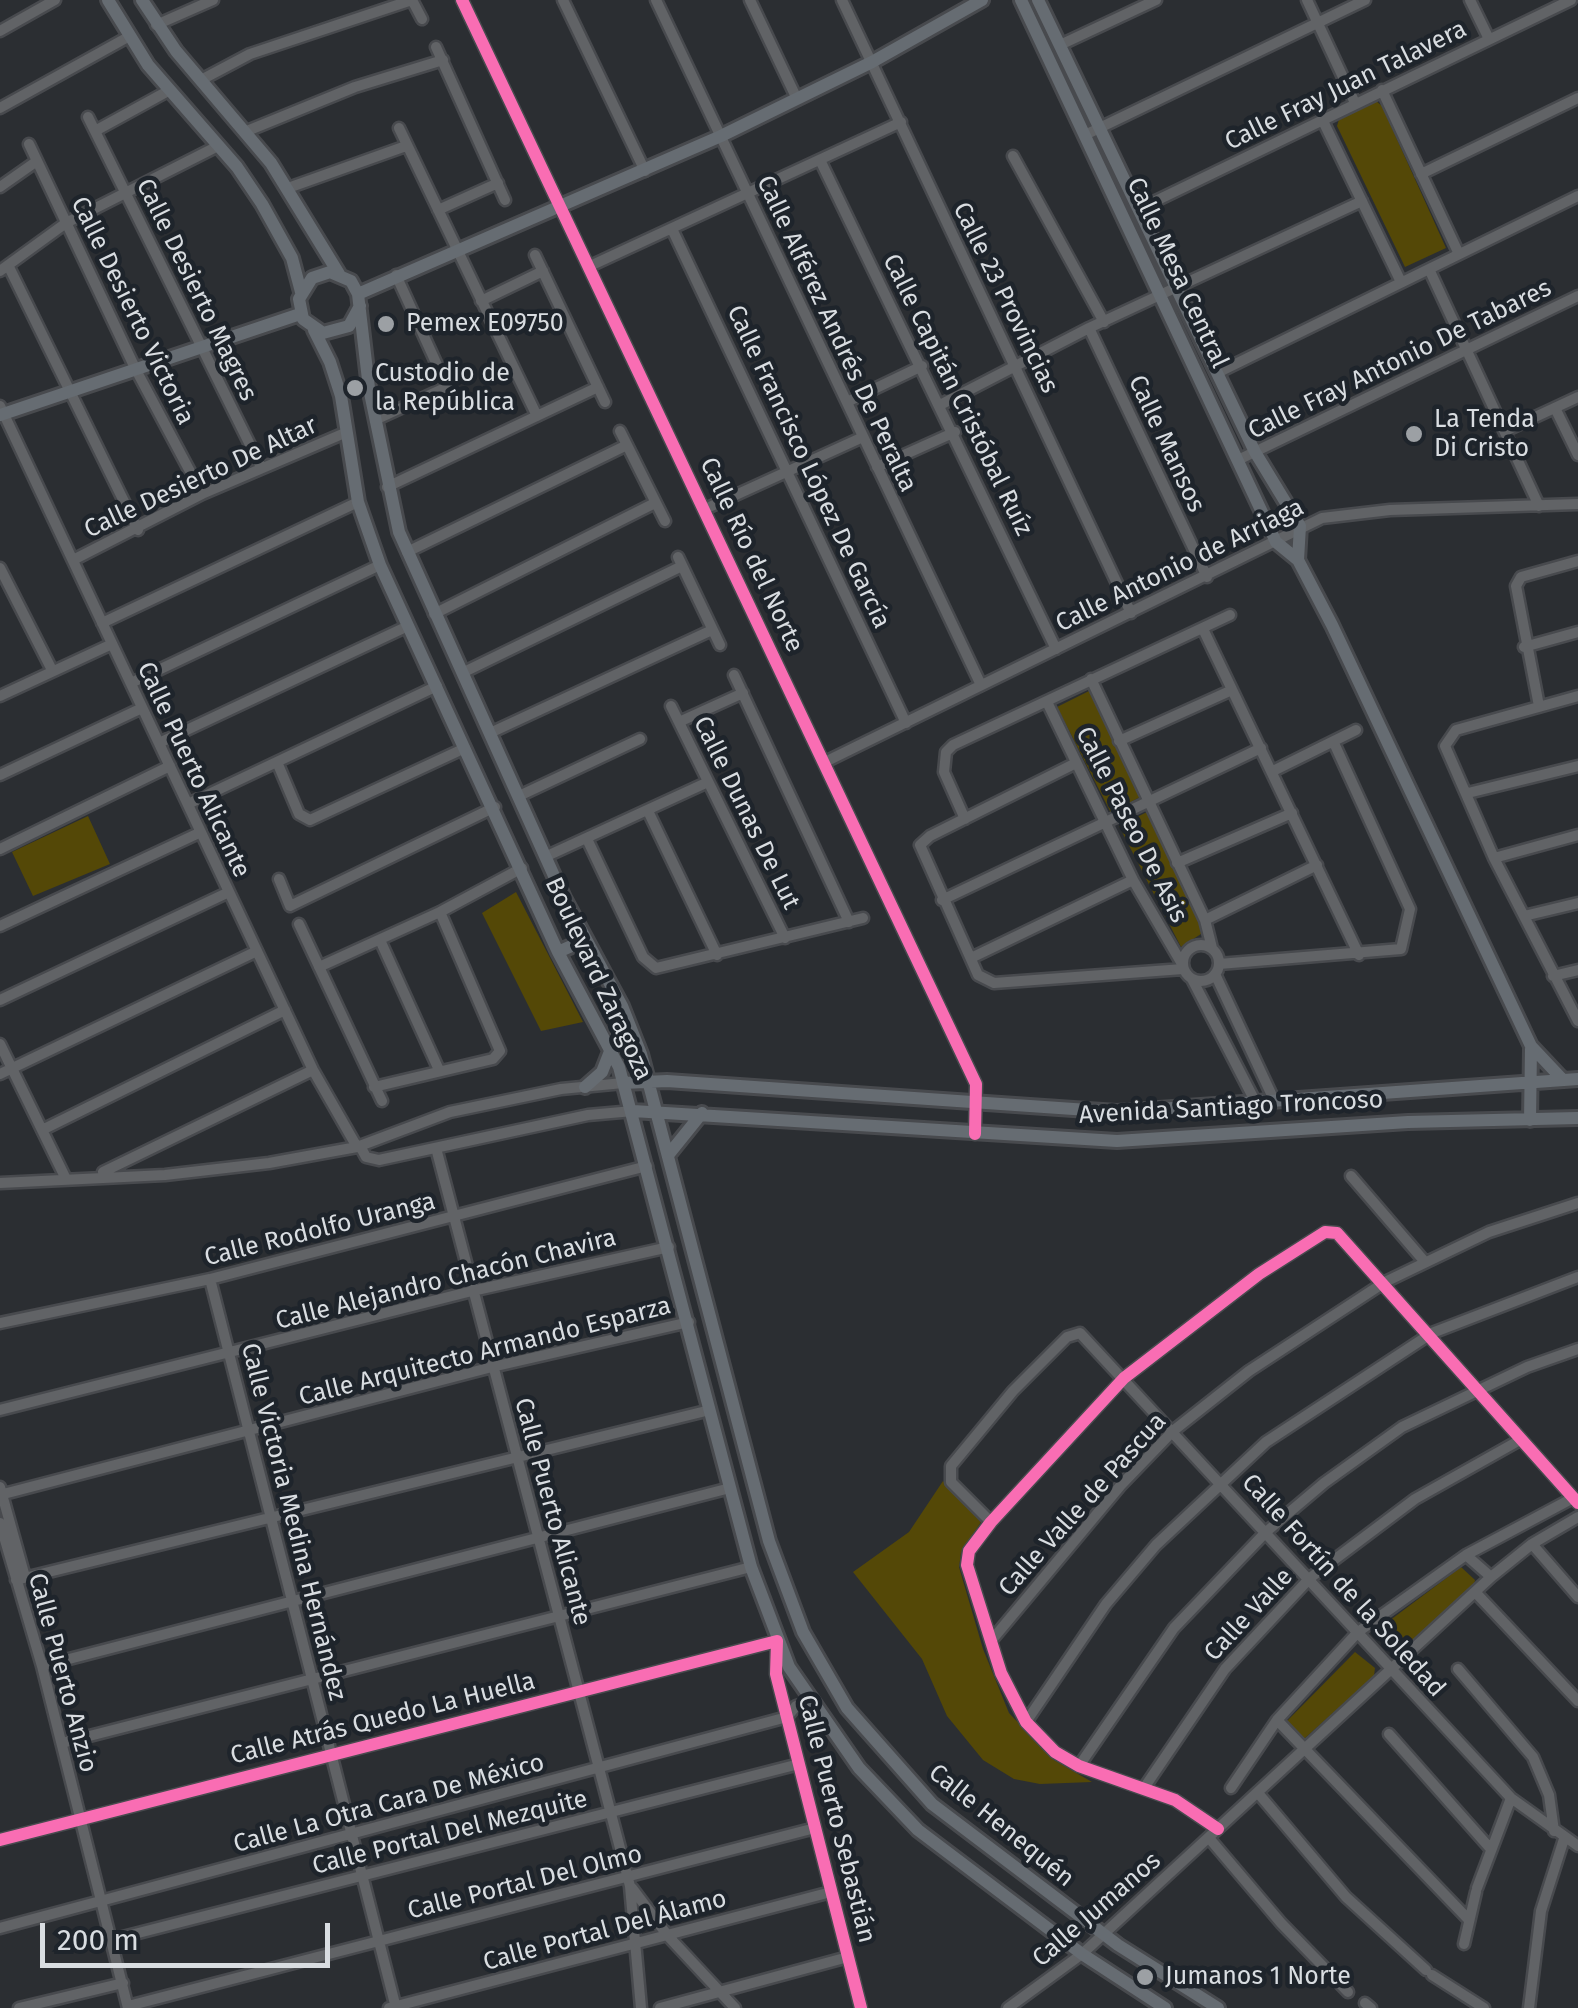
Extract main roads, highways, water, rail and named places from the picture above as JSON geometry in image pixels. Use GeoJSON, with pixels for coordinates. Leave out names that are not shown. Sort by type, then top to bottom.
{"type":"FeatureCollection","features":[{"type":"Feature","properties":{"kind":"main road"},"geometry":{"type":"LineString","coordinates":[[108,0],[128,36],[168,91],[218,146],[262,204],[292,258],[301,292],[300,314],[314,330],[341,331],[355,319],[359,300],[351,281],[339,274],[288,188],[247,131],[156,25],[142,0]]}},
{"type":"Feature","properties":{"kind":"main road"},"geometry":{"type":"LineString","coordinates":[[359,300],[396,275],[562,208],[721,136],[872,62],[982,0]]}},
{"type":"Feature","properties":{"kind":"main road","name":"Calle Mesa Central"},"geometry":{"type":"LineString","coordinates":[[1021,0],[1140,209],[1254,452],[1300,526],[1298,560]]}},
{"type":"Feature","properties":{"kind":"main road","name":"Calle Mesa Central"},"geometry":{"type":"LineString","coordinates":[[1038,0],[1060,45],[1161,296],[1276,542],[1298,560],[1531,1046]]}},
{"type":"Feature","properties":{"kind":"main road"},"geometry":{"type":"LineString","coordinates":[[301,292],[312,278],[339,274]]}},
{"type":"Feature","properties":{"kind":"main road","name":"Boulevard Zaragoza"},"geometry":{"type":"LineString","coordinates":[[359,300],[387,487],[407,552],[584,940],[622,1006],[651,1083],[768,1541],[803,1632]]}},
{"type":"Feature","properties":{"kind":"main road"},"geometry":{"type":"LineString","coordinates":[[1,412],[300,314]]}},
{"type":"Feature","properties":{"kind":"main road","name":"Boulevard Zaragoza"},"geometry":{"type":"LineString","coordinates":[[314,330],[330,362],[358,502],[380,565],[495,807],[558,952],[611,1049],[633,1111],[750,1567],[789,1667]]}},
{"type":"Feature","properties":{"kind":"main road"},"geometry":{"type":"LineString","coordinates":[[558,952],[584,940]]}},
{"type":"Feature","properties":{"kind":"main road"},"geometry":{"type":"LineString","coordinates":[[1531,1046],[1571,1079]]}},
{"type":"Feature","properties":{"kind":"main road"},"geometry":{"type":"LineString","coordinates":[[1530,1120],[1531,1046]]}},
{"type":"Feature","properties":{"kind":"main road"},"geometry":{"type":"LineString","coordinates":[[585,1087],[602,1072],[611,1049]]}},
{"type":"Feature","properties":{"kind":"main road","name":"Avenida Santiago Troncoso"},"geometry":{"type":"LineString","coordinates":[[623,1084],[1117,1112],[1571,1079]]}},
{"type":"Feature","properties":{"kind":"main road","name":"Avenida Santiago Troncoso"},"geometry":{"type":"LineString","coordinates":[[633,1111],[1117,1141],[1390,1123],[1578,1118]]}},
{"type":"Feature","properties":{"kind":"main road"},"geometry":{"type":"LineString","coordinates":[[669,1154],[702,1113]]}},
{"type":"Feature","properties":{"kind":"main road","name":"Calle Henequén"},"geometry":{"type":"LineString","coordinates":[[803,1632],[847,1708],[903,1775],[975,1839],[1103,1934],[1218,2008]]}},
{"type":"Feature","properties":{"kind":"main road","name":"Calle Henequén"},"geometry":{"type":"LineString","coordinates":[[789,1667],[859,1768],[911,1823],[1082,1954],[1165,2008]]}},
{"type":"Feature","properties":{"kind":"place","name":"Pemex E09750"},"geometry":{"type":"Point","coordinates":[386,324]}},
{"type":"Feature","properties":{"kind":"place","name":"Custodio de la República"},"geometry":{"type":"Point","coordinates":[355,388]}},
{"type":"Feature","properties":{"kind":"place","name":"La Tenda Di Cristo"},"geometry":{"type":"Point","coordinates":[1414,434]}},
{"type":"Feature","properties":{"kind":"place","name":"Jumanos 1 Norte"},"geometry":{"type":"Point","coordinates":[1145,1977]}}]}
